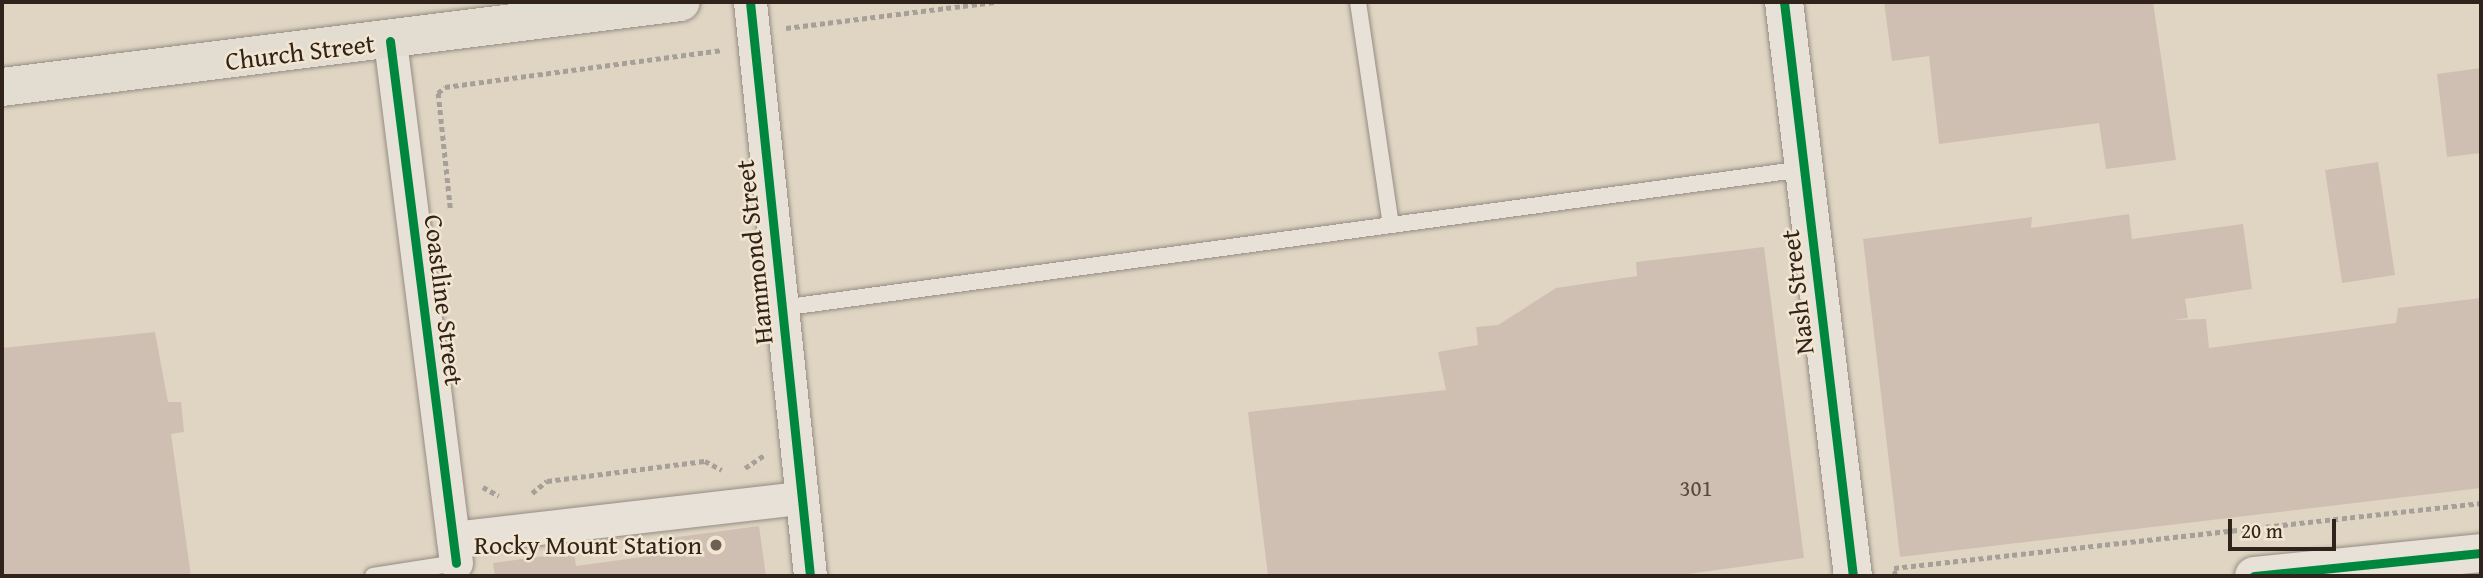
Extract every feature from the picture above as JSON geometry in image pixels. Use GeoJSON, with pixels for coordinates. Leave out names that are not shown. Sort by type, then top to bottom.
{"type":"FeatureCollection","features":[{"type":"Feature","properties":{"kind":"main road","name":"Church Street"},"geometry":{"type":"LineString","coordinates":[[2,87],[390,41],[681,2]]}},
{"type":"Feature","properties":{"kind":"street","name":"Hammond Street"},"geometry":{"type":"LineString","coordinates":[[750,2],[810,576]]}},
{"type":"Feature","properties":{"kind":"street","name":"Nash Street"},"geometry":{"type":"LineString","coordinates":[[1784,2],[1853,576]]}},
{"type":"Feature","properties":{"kind":"street","name":"Coastline Street"},"geometry":{"type":"LineString","coordinates":[[390,41],[454,551]]}},
{"type":"Feature","properties":{"kind":"street"},"geometry":{"type":"LineString","coordinates":[[454,551],[801,498]]}},
{"type":"Feature","properties":{"kind":"street"},"geometry":{"type":"LineString","coordinates":[[2254,576],[2481,553]]}},
{"type":"Feature","properties":{"kind":"lane"},"geometry":{"type":"LineString","coordinates":[[1358,2],[1391,225]]}},
{"type":"Feature","properties":{"kind":"lane"},"geometry":{"type":"LineString","coordinates":[[781,309],[1804,169]]}},
{"type":"Feature","properties":{"kind":"lane"},"geometry":{"type":"LineString","coordinates":[[373,576],[454,551]]}},
{"type":"Feature","properties":{"kind":"path"},"geometry":{"type":"LineString","coordinates":[[785,28],[996,2]]}},
{"type":"Feature","properties":{"kind":"path"},"geometry":{"type":"LineString","coordinates":[[722,44],[722,64]]}},
{"type":"Feature","properties":{"kind":"path"},"geometry":{"type":"LineString","coordinates":[[451,217],[438,93],[445,86],[720,51]]}},
{"type":"Feature","properties":{"kind":"path"},"geometry":{"type":"LineString","coordinates":[[524,500],[547,481],[705,461],[719,470],[746,468],[764,454],[763,441]]}},
{"type":"Feature","properties":{"kind":"path"},"geometry":{"type":"LineString","coordinates":[[480,477],[483,489],[512,499]]}},
{"type":"Feature","properties":{"kind":"path"},"geometry":{"type":"LineString","coordinates":[[1895,576],[1894,568],[2481,503]]}},
{"type":"Feature","properties":{"kind":"building"},"geometry":{"type":"Polygon","coordinates":[[[1884,2],[2153,2],[2176,160],[2106,169],[2099,123],[1939,144],[1929,56],[1892,61],[1884,2]]]}},
{"type":"Feature","properties":{"kind":"building"},"geometry":{"type":"Polygon","coordinates":[[[2481,68],[2481,153],[2447,157],[2437,74],[2481,68]]]}},
{"type":"Feature","properties":{"kind":"building"},"geometry":{"type":"Polygon","coordinates":[[[2378,162],[2395,275],[2342,283],[2325,170],[2378,162]]]}},
{"type":"Feature","properties":{"kind":"building"},"geometry":{"type":"Polygon","coordinates":[[[2129,214],[2132,239],[2243,224],[2252,289],[2185,299],[2188,318],[2173,320],[2206,319],[2209,348],[2396,323],[2398,308],[2481,298],[2481,488],[1900,557],[1863,239],[2032,217],[2031,228],[2129,214]]]}},
{"type":"Feature","properties":{"kind":"building"},"geometry":{"type":"Polygon","coordinates":[[[1764,247],[1804,558],[1674,576],[1268,576],[1248,412],[1446,390],[1438,352],[1478,345],[1476,327],[1498,325],[1556,288],[1637,276],[1636,262],[1764,247]]]}},
{"type":"Feature","properties":{"kind":"building"},"geometry":{"type":"Polygon","coordinates":[[[155,332],[168,402],[181,402],[184,432],[171,434],[191,576],[2,576],[2,348],[155,332]]]}},
{"type":"Feature","properties":{"kind":"building","name":"Rocky Mount Station"},"geometry":{"type":"Polygon","coordinates":[[[759,526],[766,576],[495,576],[493,563],[574,552],[576,566],[672,553],[670,538],[759,526]]]}},
{"type":"Feature","properties":{"kind":"cycle path"},"geometry":{"type":"LineString","coordinates":[[750,2],[810,576]]}},
{"type":"Feature","properties":{"kind":"cycle path"},"geometry":{"type":"LineString","coordinates":[[1784,2],[1853,576]]}},
{"type":"Feature","properties":{"kind":"cycle path"},"geometry":{"type":"LineString","coordinates":[[390,41],[456,563]]}},
{"type":"Feature","properties":{"kind":"cycle path"},"geometry":{"type":"LineString","coordinates":[[2254,576],[2481,553]]}},
{"type":"Feature","properties":{"kind":"place","name":"Rocky Mount Station"},"geometry":{"type":"Point","coordinates":[716,545]}}]}
